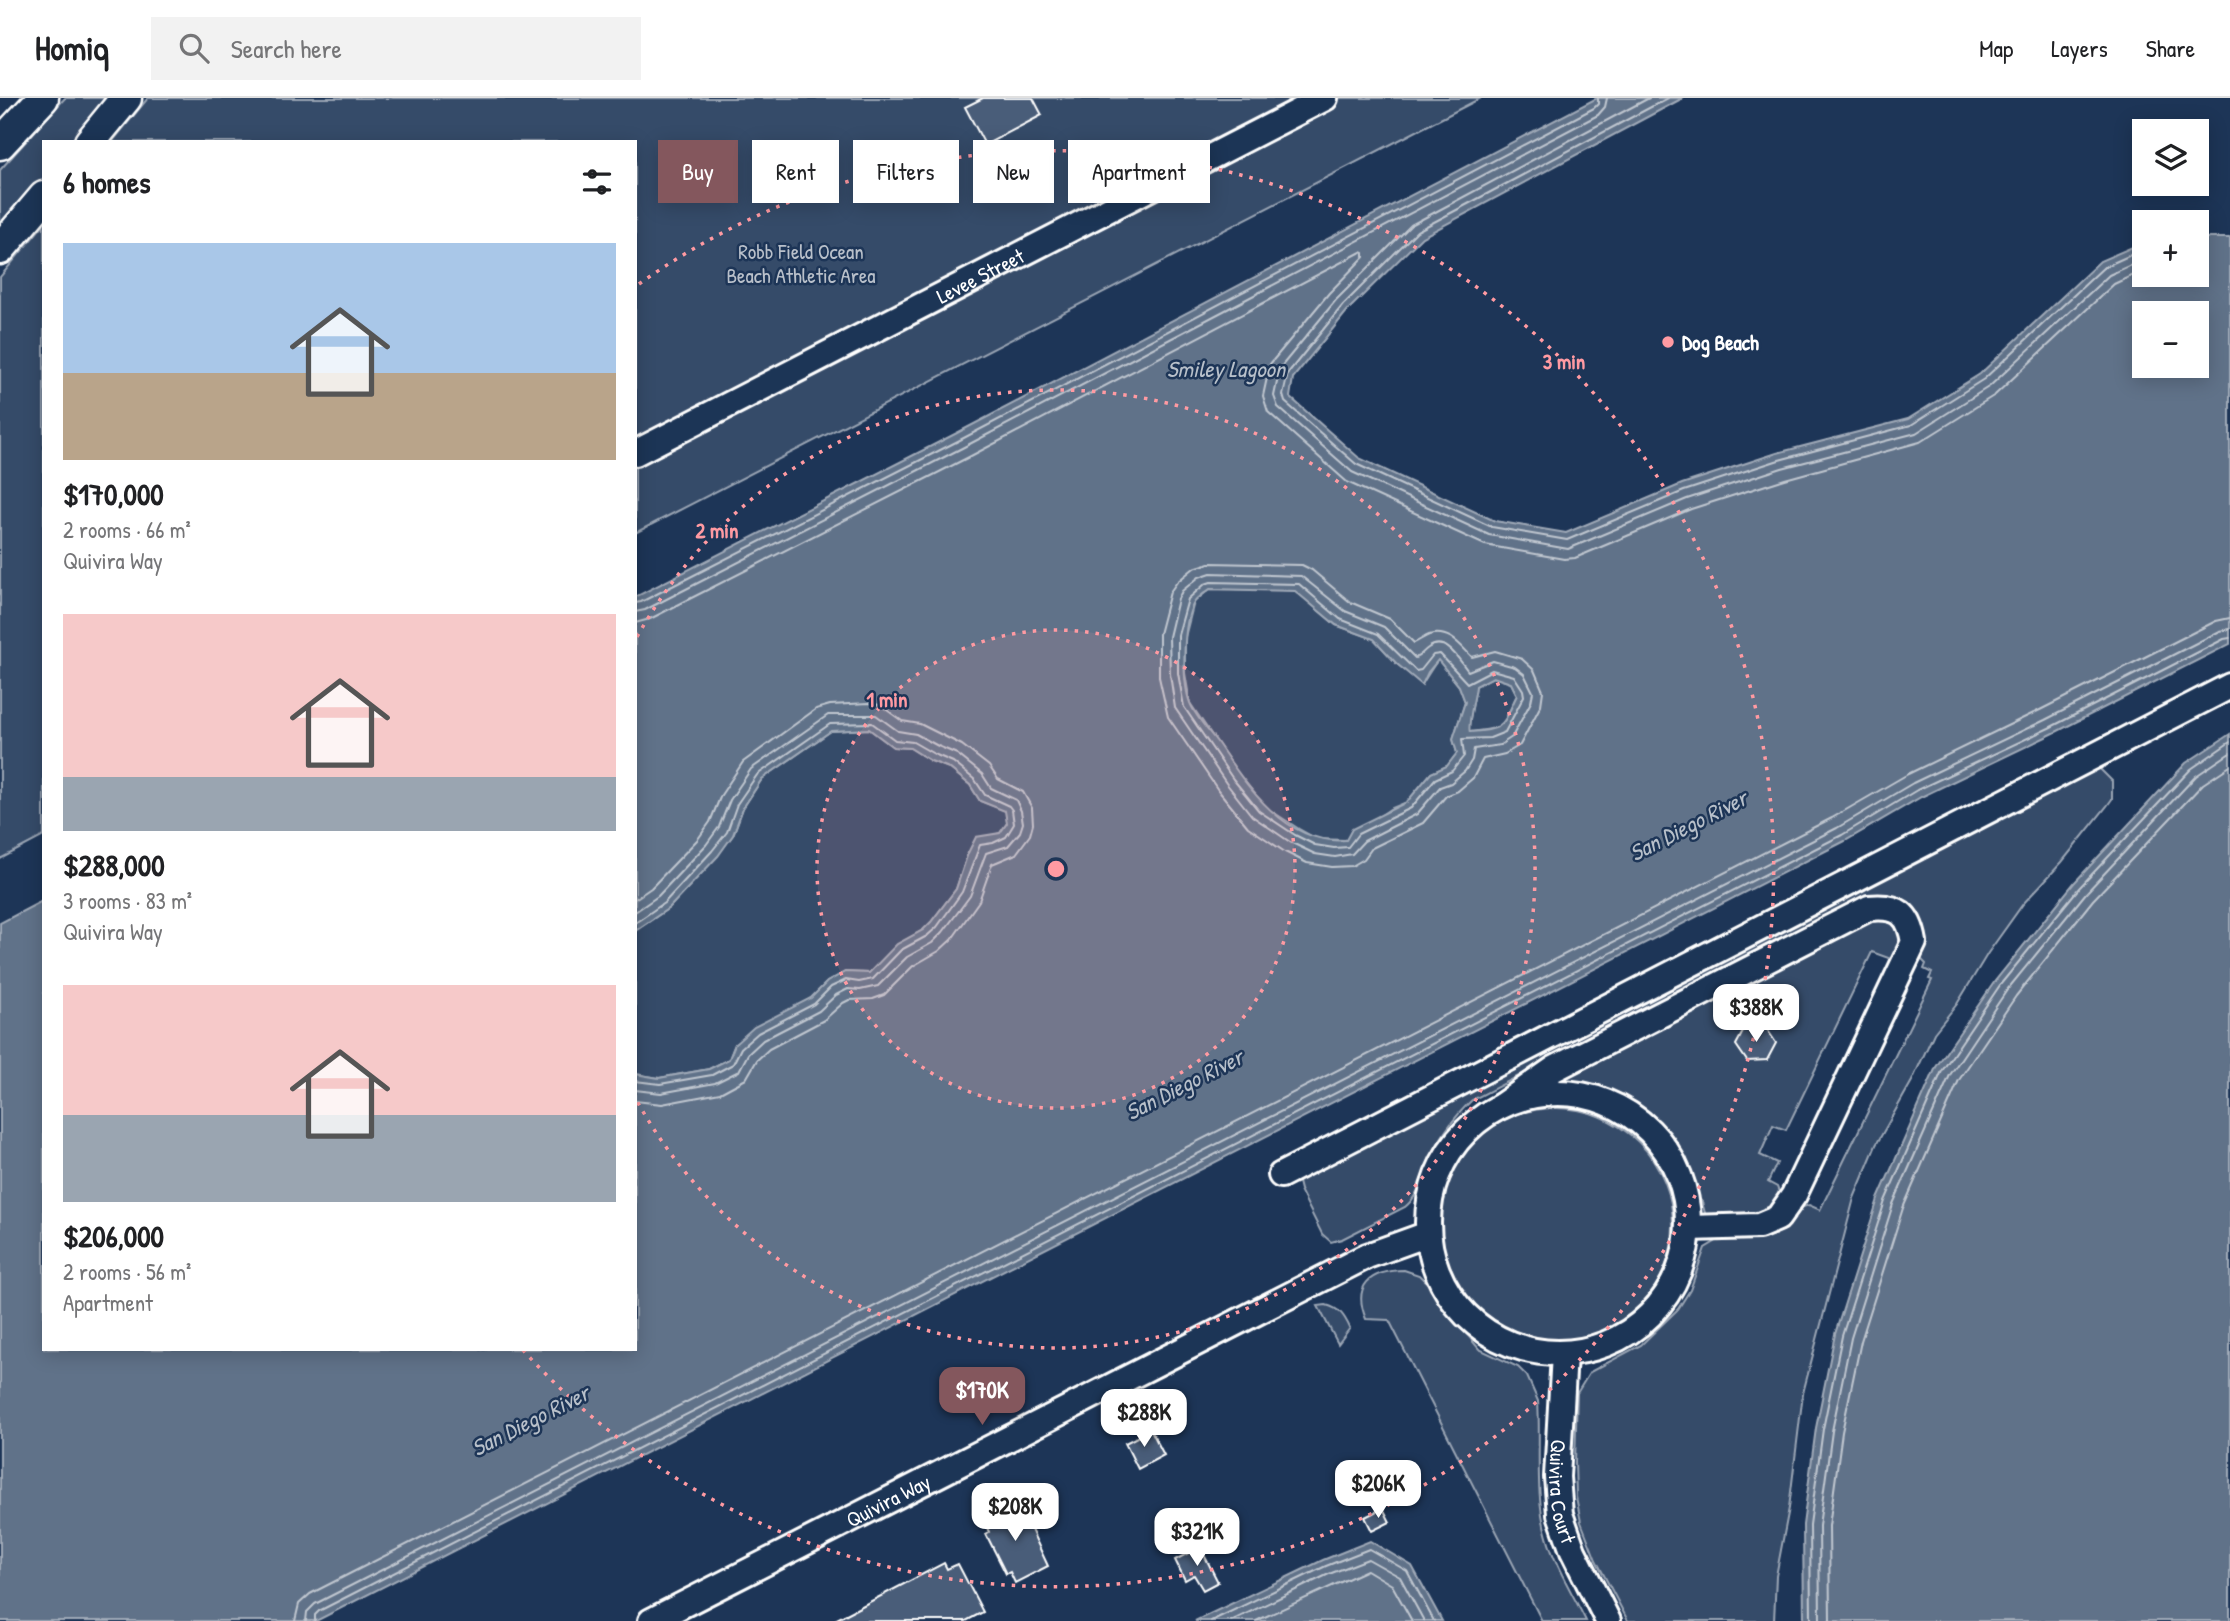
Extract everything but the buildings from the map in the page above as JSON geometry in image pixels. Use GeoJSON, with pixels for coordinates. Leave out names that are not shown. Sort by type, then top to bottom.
{"type":"FeatureCollection","features":[{"type":"Feature","properties":{"kind":"main road"},"geometry":{"type":"LineString","coordinates":[[0,144],[43,98]]}},
{"type":"Feature","properties":{"kind":"main road"},"geometry":{"type":"LineString","coordinates":[[92,140],[126,98]]}},
{"type":"Feature","properties":{"kind":"main road"},"geometry":{"type":"LineString","coordinates":[[0,249],[42,199]]}},
{"type":"Feature","properties":{"kind":"street","name":"Levee Street"},"geometry":{"type":"LineString","coordinates":[[637,452],[1325,98]]}},
{"type":"Feature","properties":{"kind":"street"},"geometry":{"type":"LineString","coordinates":[[1281,1175],[2230,686]]}},
{"type":"Feature","properties":{"kind":"street"},"geometry":{"type":"LineString","coordinates":[[1501,1106],[1538,1094],[1576,1094],[1613,1104],[1646,1126],[1670,1154],[1685,1190],[1689,1228],[1682,1266],[1664,1301],[1636,1328],[1602,1346],[1564,1354],[1531,1351],[1499,1340],[1472,1321],[1450,1296],[1435,1267],[1428,1234],[1431,1196],[1445,1159],[1469,1128],[1554,1069],[1869,908],[1887,906],[1902,915],[1911,925],[1914,942],[1794,1195],[1778,1218],[1759,1226],[1689,1228]]}},
{"type":"Feature","properties":{"kind":"street","name":"Quivira Way"},"geometry":{"type":"LineString","coordinates":[[651,1621],[1367,1256],[1428,1234]]}},
{"type":"Feature","properties":{"kind":"street","name":"Quivira Court"},"geometry":{"type":"LineString","coordinates":[[1564,1354],[1557,1477],[1560,1514],[1573,1551],[1608,1621]]}},
{"type":"Feature","properties":{"kind":"green space"},"geometry":{"type":"Polygon","coordinates":[[[65,98],[113,98],[78,140],[42,140],[42,184],[0,234],[0,170],[65,98]]]}},
{"type":"Feature","properties":{"kind":"green space","name":"Robb Field Ocean Beach Athletic Area"},"geometry":{"type":"Polygon","coordinates":[[[148,98],[1481,98],[637,532],[637,140],[114,140],[148,98]]]}},
{"type":"Feature","properties":{"kind":"green space"},"geometry":{"type":"Polygon","coordinates":[[[42,226],[42,837],[0,859],[0,277],[42,226]]]}},
{"type":"Feature","properties":{"kind":"green space"},"geometry":{"type":"Polygon","coordinates":[[[1210,589],[1295,590],[1336,625],[1374,639],[1397,664],[1422,684],[1438,659],[1459,686],[1465,702],[1453,739],[1457,753],[1447,766],[1431,773],[1407,802],[1390,809],[1346,840],[1317,839],[1264,806],[1239,775],[1190,703],[1185,673],[1185,637],[1194,602],[1210,589]]]}},
{"type":"Feature","properties":{"kind":"green space"},"geometry":{"type":"Polygon","coordinates":[[[1493,677],[1511,683],[1517,695],[1501,724],[1490,729],[1469,732],[1476,685],[1493,677]]]}},
{"type":"Feature","properties":{"kind":"green space"},"geometry":{"type":"Polygon","coordinates":[[[869,729],[893,747],[910,748],[949,768],[970,785],[980,801],[1006,811],[1007,823],[1000,833],[990,836],[968,853],[956,889],[931,922],[923,930],[897,945],[869,973],[845,972],[827,982],[811,998],[735,1044],[729,1059],[709,1069],[659,1078],[637,1074],[637,930],[669,908],[717,856],[733,835],[743,808],[762,779],[831,731],[869,729]]]}},
{"type":"Feature","properties":{"kind":"green space"},"geometry":{"type":"Polygon","coordinates":[[[2094,763],[2112,781],[2112,799],[2062,862],[2023,904],[1988,953],[1957,1004],[1934,1033],[1912,1081],[1876,1145],[1854,1198],[1803,1393],[1789,1508],[1776,1576],[1774,1621],[1628,1621],[1596,1560],[1581,1522],[1576,1497],[1577,1393],[1590,1372],[1641,1345],[1678,1309],[1690,1290],[1705,1248],[1720,1239],[1750,1240],[1774,1235],[1791,1222],[1803,1207],[1809,1205],[1820,1210],[1932,980],[1929,979],[1932,973],[1924,969],[1926,964],[1921,959],[1925,943],[1860,900],[1472,1100],[1441,1138],[1410,1203],[1342,1239],[1331,1242],[1322,1234],[1300,1190],[1299,1174],[2094,763]]]}},
{"type":"Feature","properties":{"kind":"green space"},"geometry":{"type":"Polygon","coordinates":[[[1887,919],[1900,930],[1899,956],[1891,959],[1872,952],[1786,1130],[1773,1125],[1760,1155],[1777,1163],[1768,1182],[1777,1187],[1779,1192],[1778,1201],[1764,1215],[1748,1218],[1706,1217],[1682,1157],[1664,1131],[1626,1100],[1593,1086],[1563,1080],[1872,920],[1887,919]]]}},
{"type":"Feature","properties":{"kind":"green space"},"geometry":{"type":"Polygon","coordinates":[[[1556,1108],[1579,1110],[1601,1117],[1639,1142],[1664,1180],[1671,1202],[1671,1248],[1664,1270],[1639,1308],[1601,1333],[1579,1340],[1556,1342],[1533,1340],[1511,1333],[1473,1308],[1448,1270],[1441,1248],[1439,1225],[1441,1202],[1448,1180],[1473,1142],[1511,1117],[1533,1110],[1556,1108]]]}},
{"type":"Feature","properties":{"kind":"green space"},"geometry":{"type":"Polygon","coordinates":[[[1404,1270],[1419,1275],[1430,1286],[1479,1349],[1518,1367],[1527,1376],[1538,1401],[1539,1487],[1543,1521],[1555,1559],[1586,1621],[1542,1621],[1389,1320],[1366,1319],[1361,1297],[1367,1282],[1382,1273],[1404,1270]]]}},
{"type":"Feature","properties":{"kind":"green space"},"geometry":{"type":"Polygon","coordinates":[[[1326,1305],[1341,1313],[1350,1328],[1338,1344],[1318,1306],[1326,1305]]]}},
{"type":"Feature","properties":{"kind":"water"},"geometry":{"type":"Polygon","coordinates":[[[1597,98],[1683,98],[1422,237],[1348,310],[1293,378],[1290,397],[1359,458],[1495,521],[1566,533],[1682,484],[1777,453],[1908,419],[1980,374],[2100,261],[2132,247],[2132,287],[2209,287],[2209,238],[2230,238],[2230,644],[1921,797],[1845,841],[316,1621],[0,1621],[0,923],[42,901],[42,1351],[637,1351],[637,1074],[659,1078],[709,1069],[729,1059],[735,1044],[754,1027],[811,998],[827,982],[845,972],[869,973],[897,944],[923,930],[931,922],[956,889],[976,837],[1000,833],[1007,823],[1005,811],[980,801],[970,785],[949,768],[910,748],[893,747],[869,729],[831,731],[762,779],[743,808],[733,835],[718,856],[669,908],[637,930],[637,596],[955,434],[1597,98]],[[1210,589],[1199,597],[1190,612],[1185,637],[1187,693],[1198,718],[1241,776],[1270,809],[1286,823],[1305,833],[1324,839],[1346,840],[1352,829],[1407,802],[1431,773],[1447,766],[1457,753],[1453,739],[1465,702],[1459,686],[1438,660],[1422,685],[1397,664],[1374,639],[1336,625],[1295,591],[1210,589]],[[1493,677],[1476,686],[1470,732],[1490,730],[1501,725],[1517,695],[1511,683],[1493,677]]]}},
{"type":"Feature","properties":{"kind":"water"},"geometry":{"type":"Polygon","coordinates":[[[2230,734],[2230,1621],[1804,1621],[1803,1525],[1816,1428],[1835,1334],[1878,1199],[1936,1067],[1995,981],[2074,883],[2186,763],[2230,734]]]}},
{"type":"Feature","properties":{"kind":"water"},"geometry":{"type":"Polygon","coordinates":[[[1370,1541],[1412,1566],[1442,1621],[1195,1621],[1323,1560],[1370,1541]]]}},
{"type":"Feature","properties":{"kind":"place","name":"Dog Beach"},"geometry":{"type":"Point","coordinates":[1668,342]}},
{"type":"Feature","properties":{"kind":"water label","name":"Smiley Lagoon"},"geometry":{"type":"Point","coordinates":[1226,368]}},
{"type":"Feature","properties":{"kind":"water label","name":"San Diego River"},"geometry":{"type":"Point","coordinates":[1688,825]}},
{"type":"Feature","properties":{"kind":"water label","name":"San Diego River"},"geometry":{"type":"Point","coordinates":[1184,1084]}},
{"type":"Feature","properties":{"kind":"water label","name":"San Diego River"},"geometry":{"type":"Point","coordinates":[530,1420]}}]}
